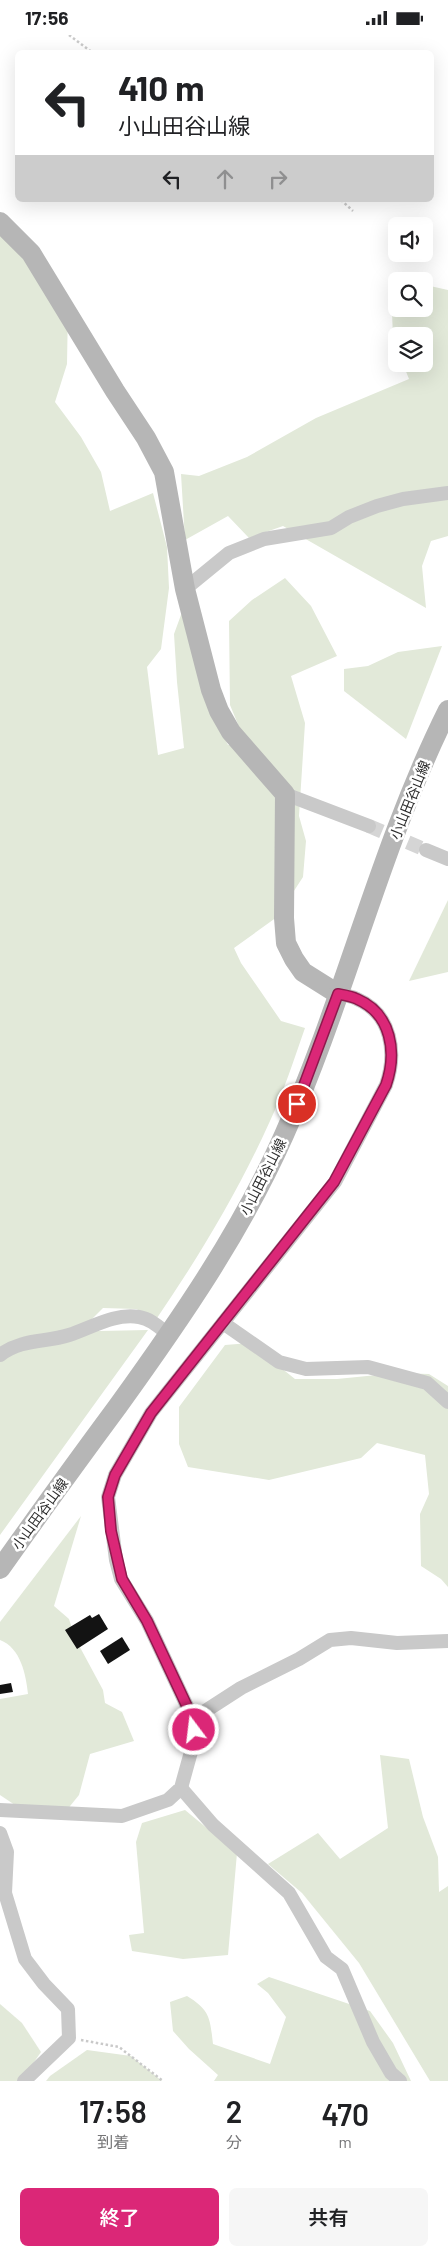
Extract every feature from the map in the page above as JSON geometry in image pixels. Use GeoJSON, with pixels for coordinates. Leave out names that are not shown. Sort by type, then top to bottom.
{"type":"FeatureCollection","features":[{"type":"Feature","properties":{"kind":"main road"},"geometry":{"type":"LineString","coordinates":[[0,223],[31,253],[115,391],[146,438],[164,471],[185,589],[211,690],[219,711],[242,746],[285,795],[284,918],[286,943],[303,972],[338,994]]}},
{"type":"Feature","properties":{"kind":"main road","name":"小山田谷山線"},"geometry":{"type":"LineString","coordinates":[[0,1569],[169,1335],[226,1247],[260,1184],[300,1096],[391,845],[413,789],[448,710]]}},
{"type":"Feature","properties":{"kind":"street"},"geometry":{"type":"LineString","coordinates":[[185,589],[229,553],[264,539],[331,528],[349,517],[377,506],[403,499],[448,493]]}},
{"type":"Feature","properties":{"kind":"street"},"geometry":{"type":"LineString","coordinates":[[285,795],[369,826]]}},
{"type":"Feature","properties":{"kind":"street"},"geometry":{"type":"LineString","coordinates":[[426,850],[448,859]]}},
{"type":"Feature","properties":{"kind":"street"},"geometry":{"type":"LineString","coordinates":[[0,1810],[122,1816],[168,1801],[181,1788],[194,1741],[193,1719],[147,1621],[122,1579],[112,1533],[108,1497],[115,1475],[151,1413],[334,1182],[386,1085],[391,1070],[392,1053],[390,1036],[385,1024],[376,1011],[357,999],[338,994]]}},
{"type":"Feature","properties":{"kind":"street"},"geometry":{"type":"LineString","coordinates":[[0,1355],[33,1340],[68,1336],[107,1320],[126,1316],[141,1317],[154,1323],[169,1335]]}},
{"type":"Feature","properties":{"kind":"street"},"geometry":{"type":"LineString","coordinates":[[223,1323],[279,1362],[306,1369],[368,1367],[427,1383],[448,1402]]}},
{"type":"Feature","properties":{"kind":"street"},"geometry":{"type":"LineString","coordinates":[[193,1719],[241,1688],[330,1641],[351,1638],[397,1643],[448,1641]]}},
{"type":"Feature","properties":{"kind":"street"},"geometry":{"type":"LineString","coordinates":[[181,1788],[213,1825],[289,1893],[326,1957],[342,1969],[373,2043],[391,2073],[400,2081]]}},
{"type":"Feature","properties":{"kind":"street"},"geometry":{"type":"LineString","coordinates":[[0,1833],[7,1852],[4,1893],[25,1959],[44,1984],[68,2009],[69,2038],[24,2081]]}},
{"type":"Feature","properties":{"kind":"path"},"geometry":{"type":"LineString","coordinates":[[69,35],[89,50]]}},
{"type":"Feature","properties":{"kind":"path"},"geometry":{"type":"LineString","coordinates":[[343,202],[353,211]]}},
{"type":"Feature","properties":{"kind":"path"},"geometry":{"type":"LineString","coordinates":[[69,2038],[120,2047],[163,2081]]}},
{"type":"Feature","properties":{"kind":"green space"},"geometry":{"type":"Polygon","coordinates":[[[0,229],[68,307],[67,364],[55,402],[81,437],[101,472],[110,511],[153,493],[167,547],[169,588],[161,649],[147,667],[158,755],[184,748],[174,634],[185,604],[203,696],[228,745],[243,745],[242,734],[230,705],[229,621],[252,600],[285,578],[311,606],[337,656],[291,676],[305,723],[299,816],[306,841],[303,877],[277,917],[234,948],[241,963],[281,1021],[305,1028],[284,1087],[258,1147],[232,1197],[157,1318],[136,1309],[103,1308],[84,1327],[99,1331],[148,1330],[0,1535],[0,229]]]}},
{"type":"Feature","properties":{"kind":"green space"},"geometry":{"type":"Polygon","coordinates":[[[433,287],[448,290],[448,536],[431,541],[422,566],[426,608],[283,526],[249,538],[228,516],[185,540],[181,474],[199,476],[247,457],[316,418],[409,379],[406,372],[433,372],[433,327],[393,327],[392,317],[433,317],[433,287]]]}},
{"type":"Feature","properties":{"kind":"green space"},"geometry":{"type":"Polygon","coordinates":[[[442,646],[406,739],[344,691],[344,669],[368,666],[398,652],[442,646]]]}},
{"type":"Feature","properties":{"kind":"green space"},"geometry":{"type":"Polygon","coordinates":[[[448,900],[448,972],[409,981],[448,900]]]}},
{"type":"Feature","properties":{"kind":"green space"},"geometry":{"type":"Polygon","coordinates":[[[250,1343],[295,1379],[337,1379],[397,1373],[429,1374],[448,1386],[448,1587],[441,1579],[421,1566],[420,1514],[429,1494],[425,1455],[377,1443],[361,1458],[269,1480],[188,1467],[179,1444],[179,1407],[225,1345],[250,1343]]]}},
{"type":"Feature","properties":{"kind":"green space"},"geometry":{"type":"Polygon","coordinates":[[[81,1516],[54,1606],[69,1619],[75,1638],[103,1690],[105,1703],[122,1712],[134,1741],[90,1754],[79,1795],[66,1811],[27,1813],[0,1795],[0,1699],[28,1694],[24,1671],[18,1656],[13,1649],[0,1640],[0,1622],[81,1516]]]}},
{"type":"Feature","properties":{"kind":"green space"},"geometry":{"type":"Polygon","coordinates":[[[380,1755],[409,1759],[423,1817],[438,1857],[439,1892],[448,1886],[448,2081],[430,2081],[359,1963],[302,1893],[268,1864],[318,1833],[340,1859],[388,1828],[380,1755]]]}},
{"type":"Feature","properties":{"kind":"green space"},"geometry":{"type":"Polygon","coordinates":[[[185,1810],[237,1853],[228,1955],[183,1959],[132,1951],[129,1935],[144,1933],[136,1842],[142,1823],[185,1810]]]}},
{"type":"Feature","properties":{"kind":"green space"},"geometry":{"type":"Polygon","coordinates":[[[269,1977],[370,2011],[393,2043],[411,2081],[214,2081],[218,2075],[189,2049],[173,2031],[170,2002],[187,1996],[205,2010],[208,2015],[213,2044],[270,2064],[286,2017],[268,1993],[257,1984],[269,1977]]]}},
{"type":"Feature","properties":{"kind":"green space"},"geometry":{"type":"Polygon","coordinates":[[[0,2004],[22,2023],[41,2052],[21,2081],[0,2081],[0,2004]]]}},
{"type":"Feature","properties":{"kind":"green space"},"geometry":{"type":"Polygon","coordinates":[[[87,2050],[131,2056],[162,2081],[46,2081],[50,2076],[87,2050]]]}},
{"type":"Feature","properties":{"kind":"building"},"geometry":{"type":"Polygon","coordinates":[[[99,1614],[108,1629],[77,1649],[65,1630],[90,1615],[92,1618],[99,1614]]]}},
{"type":"Feature","properties":{"kind":"building"},"geometry":{"type":"Polygon","coordinates":[[[122,1637],[130,1650],[108,1664],[100,1651],[122,1637]]]}},
{"type":"Feature","properties":{"kind":"building"},"geometry":{"type":"Polygon","coordinates":[[[11,1683],[13,1692],[0,1694],[0,1685],[11,1683]]]}},
{"type":"Feature","properties":{"kind":"tunnel"},"geometry":{"type":"LineString","coordinates":[[369,826],[426,850]]}},
{"type":"Feature","properties":{"kind":"route"},"geometry":{"type":"LineString","coordinates":[[194,1730],[193,1719],[155,1637],[122,1579],[116,1560],[111,1531],[108,1497],[115,1475],[151,1413],[272,1263],[334,1182],[372,1113],[391,1070],[390,1036],[385,1024],[376,1011],[357,999],[338,994],[297,1104]]}}]}
